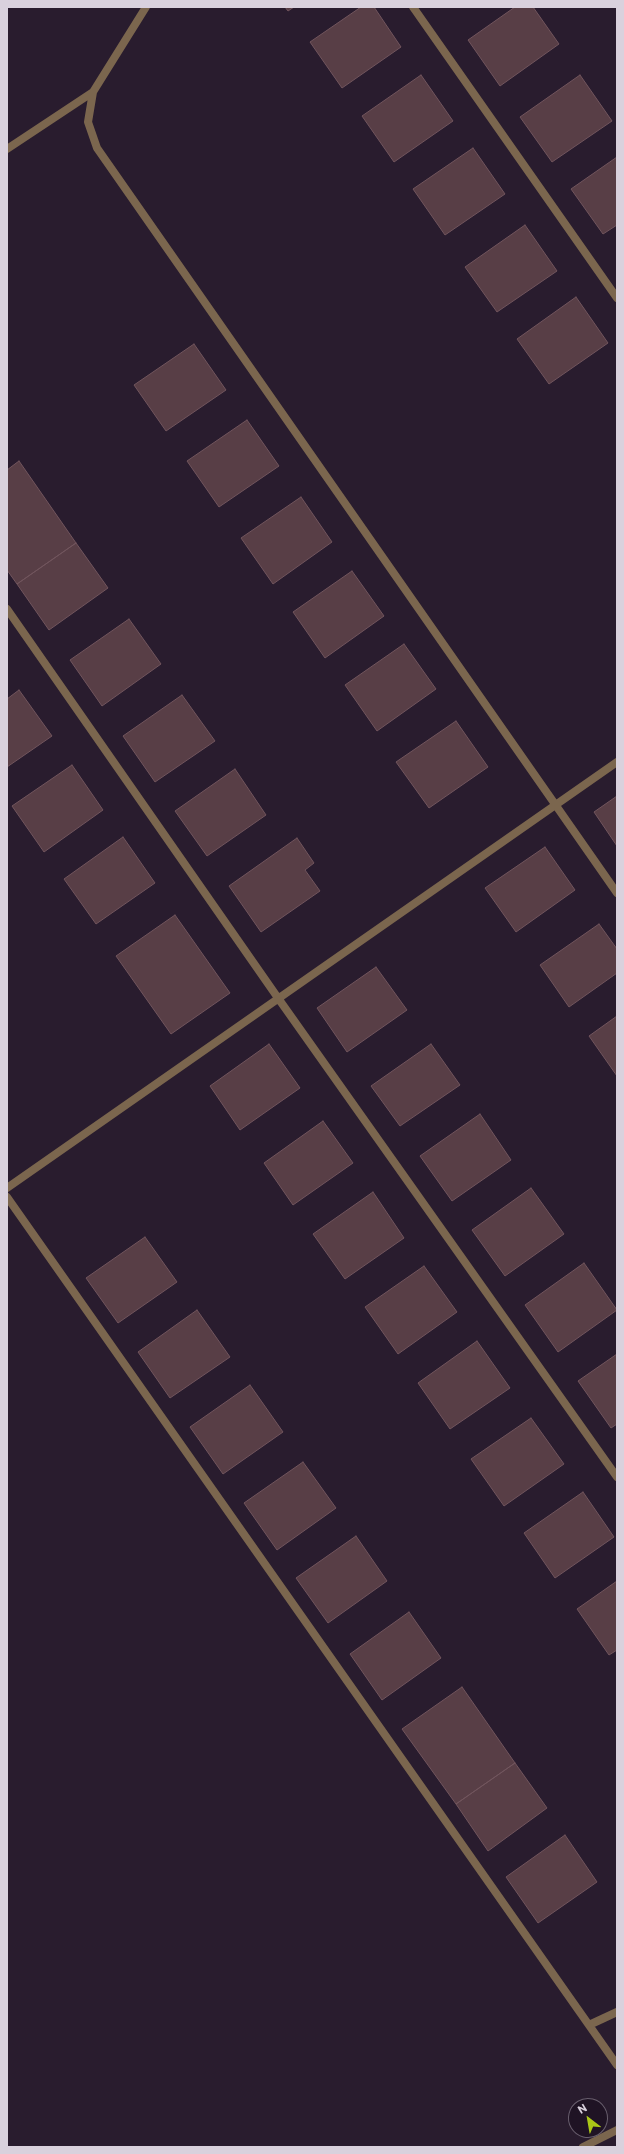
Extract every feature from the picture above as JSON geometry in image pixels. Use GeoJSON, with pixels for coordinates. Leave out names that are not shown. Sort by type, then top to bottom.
{"type":"FeatureCollection","features":[{"type":"Feature","properties":{"kind":"lane"},"geometry":{"type":"LineString","coordinates":[[7,148],[92,92],[146,7]]}},
{"type":"Feature","properties":{"kind":"lane"},"geometry":{"type":"LineString","coordinates":[[413,7],[617,298]]}},
{"type":"Feature","properties":{"kind":"lane"},"geometry":{"type":"LineString","coordinates":[[92,92],[88,122],[97,148],[554,805],[617,893]]}},
{"type":"Feature","properties":{"kind":"lane"},"geometry":{"type":"LineString","coordinates":[[7,609],[278,998],[617,1478]]}},
{"type":"Feature","properties":{"kind":"lane"},"geometry":{"type":"LineString","coordinates":[[7,1188],[617,762]]}},
{"type":"Feature","properties":{"kind":"lane"},"geometry":{"type":"LineString","coordinates":[[7,1197],[617,2065]]}},
{"type":"Feature","properties":{"kind":"lane"},"geometry":{"type":"LineString","coordinates":[[589,2025],[617,2012]]}},
{"type":"Feature","properties":{"kind":"lane"},"geometry":{"type":"LineString","coordinates":[[583,2147],[617,2130]]}},
{"type":"Feature","properties":{"kind":"building"},"geometry":{"type":"Polygon","coordinates":[[[285,7],[294,7],[288,11],[285,7]]]}},
{"type":"Feature","properties":{"kind":"building"},"geometry":{"type":"Polygon","coordinates":[[[361,7],[374,7],[401,47],[342,88],[310,42],[361,7]]]}},
{"type":"Feature","properties":{"kind":"building"},"geometry":{"type":"Polygon","coordinates":[[[515,7],[533,7],[559,44],[500,86],[468,40],[515,7]]]}},
{"type":"Feature","properties":{"kind":"building"},"geometry":{"type":"Polygon","coordinates":[[[421,75],[453,121],[394,162],[362,116],[421,75]]]}},
{"type":"Feature","properties":{"kind":"building"},"geometry":{"type":"Polygon","coordinates":[[[580,75],[612,121],[552,162],[520,117],[580,75]]]}},
{"type":"Feature","properties":{"kind":"building"},"geometry":{"type":"Polygon","coordinates":[[[473,148],[505,194],[445,235],[413,189],[473,148]]]}},
{"type":"Feature","properties":{"kind":"building"},"geometry":{"type":"Polygon","coordinates":[[[617,157],[617,225],[603,234],[571,189],[617,157]]]}},
{"type":"Feature","properties":{"kind":"building"},"geometry":{"type":"Polygon","coordinates":[[[525,225],[557,271],[497,312],[465,267],[525,225]]]}},
{"type":"Feature","properties":{"kind":"building"},"geometry":{"type":"Polygon","coordinates":[[[576,297],[608,343],[549,384],[517,339],[576,297]]]}},
{"type":"Feature","properties":{"kind":"building"},"geometry":{"type":"Polygon","coordinates":[[[194,344],[226,390],[166,431],[134,385],[194,344]]]}},
{"type":"Feature","properties":{"kind":"building"},"geometry":{"type":"Polygon","coordinates":[[[247,420],[279,466],[219,507],[187,461],[247,420]]]}},
{"type":"Feature","properties":{"kind":"building"},"geometry":{"type":"Polygon","coordinates":[[[19,461],[76,543],[17,584],[7,570],[7,470],[19,461]]]}},
{"type":"Feature","properties":{"kind":"building"},"geometry":{"type":"Polygon","coordinates":[[[301,497],[332,542],[273,584],[241,538],[301,497]]]}},
{"type":"Feature","properties":{"kind":"building"},"geometry":{"type":"Polygon","coordinates":[[[76,543],[108,588],[49,630],[17,584],[76,543]]]}},
{"type":"Feature","properties":{"kind":"building"},"geometry":{"type":"Polygon","coordinates":[[[352,571],[384,616],[325,658],[293,612],[352,571]]]}},
{"type":"Feature","properties":{"kind":"building"},"geometry":{"type":"Polygon","coordinates":[[[129,619],[161,664],[102,706],[70,660],[129,619]]]}},
{"type":"Feature","properties":{"kind":"building"},"geometry":{"type":"Polygon","coordinates":[[[404,644],[436,689],[377,731],[345,685],[404,644]]]}},
{"type":"Feature","properties":{"kind":"building"},"geometry":{"type":"Polygon","coordinates":[[[19,690],[52,736],[7,767],[7,699],[19,690]]]}},
{"type":"Feature","properties":{"kind":"building"},"geometry":{"type":"Polygon","coordinates":[[[182,695],[215,741],[155,782],[123,736],[182,695]]]}},
{"type":"Feature","properties":{"kind":"building"},"geometry":{"type":"Polygon","coordinates":[[[456,721],[488,767],[429,808],[396,762],[456,721]]]}},
{"type":"Feature","properties":{"kind":"building"},"geometry":{"type":"Polygon","coordinates":[[[72,765],[103,810],[44,852],[12,806],[72,765]]]}},
{"type":"Feature","properties":{"kind":"building"},"geometry":{"type":"Polygon","coordinates":[[[235,769],[266,815],[207,856],[175,811],[235,769]]]}},
{"type":"Feature","properties":{"kind":"building"},"geometry":{"type":"Polygon","coordinates":[[[617,796],[617,846],[594,812],[617,796]]]}},
{"type":"Feature","properties":{"kind":"building"},"geometry":{"type":"Polygon","coordinates":[[[123,837],[155,883],[96,924],[64,879],[123,837]]]}},
{"type":"Feature","properties":{"kind":"building"},"geometry":{"type":"Polygon","coordinates":[[[297,838],[314,863],[305,870],[320,891],[261,932],[229,886],[297,838]]]}},
{"type":"Feature","properties":{"kind":"building"},"geometry":{"type":"Polygon","coordinates":[[[545,847],[575,890],[516,932],[485,888],[545,847]]]}},
{"type":"Feature","properties":{"kind":"building"},"geometry":{"type":"Polygon","coordinates":[[[175,915],[230,993],[171,1034],[116,956],[175,915]]]}},
{"type":"Feature","properties":{"kind":"building"},"geometry":{"type":"Polygon","coordinates":[[[599,924],[617,949],[617,973],[569,1007],[540,965],[599,924]]]}},
{"type":"Feature","properties":{"kind":"building"},"geometry":{"type":"Polygon","coordinates":[[[376,967],[407,1010],[347,1052],[317,1008],[376,967]]]}},
{"type":"Feature","properties":{"kind":"building"},"geometry":{"type":"Polygon","coordinates":[[[617,1016],[617,1076],[589,1036],[617,1016]]]}},
{"type":"Feature","properties":{"kind":"building"},"geometry":{"type":"Polygon","coordinates":[[[269,1044],[300,1088],[240,1130],[210,1086],[269,1044]]]}},
{"type":"Feature","properties":{"kind":"building"},"geometry":{"type":"Polygon","coordinates":[[[431,1044],[460,1085],[400,1126],[371,1086],[431,1044]]]}},
{"type":"Feature","properties":{"kind":"building"},"geometry":{"type":"Polygon","coordinates":[[[480,1114],[511,1160],[452,1201],[420,1156],[480,1114]]]}},
{"type":"Feature","properties":{"kind":"building"},"geometry":{"type":"Polygon","coordinates":[[[323,1121],[353,1163],[293,1205],[264,1163],[323,1121]]]}},
{"type":"Feature","properties":{"kind":"building"},"geometry":{"type":"Polygon","coordinates":[[[531,1188],[564,1234],[505,1276],[472,1230],[531,1188]]]}},
{"type":"Feature","properties":{"kind":"building"},"geometry":{"type":"Polygon","coordinates":[[[373,1192],[404,1238],[345,1279],[313,1234],[373,1192]]]}},
{"type":"Feature","properties":{"kind":"building"},"geometry":{"type":"Polygon","coordinates":[[[145,1237],[177,1282],[118,1323],[86,1278],[145,1237]]]}},
{"type":"Feature","properties":{"kind":"building"},"geometry":{"type":"Polygon","coordinates":[[[584,1263],[617,1310],[558,1352],[525,1305],[584,1263]]]}},
{"type":"Feature","properties":{"kind":"building"},"geometry":{"type":"Polygon","coordinates":[[[424,1266],[457,1312],[398,1354],[365,1307],[424,1266]]]}},
{"type":"Feature","properties":{"kind":"building"},"geometry":{"type":"Polygon","coordinates":[[[197,1310],[230,1357],[170,1398],[138,1352],[197,1310]]]}},
{"type":"Feature","properties":{"kind":"building"},"geometry":{"type":"Polygon","coordinates":[[[477,1341],[510,1388],[450,1429],[418,1383],[477,1341]]]}},
{"type":"Feature","properties":{"kind":"building"},"geometry":{"type":"Polygon","coordinates":[[[617,1354],[617,1424],[611,1428],[578,1381],[617,1354]]]}},
{"type":"Feature","properties":{"kind":"building"},"geometry":{"type":"Polygon","coordinates":[[[250,1385],[283,1432],[223,1474],[190,1427],[250,1385]]]}},
{"type":"Feature","properties":{"kind":"building"},"geometry":{"type":"Polygon","coordinates":[[[531,1418],[564,1464],[504,1506],[471,1459],[531,1418]]]}},
{"type":"Feature","properties":{"kind":"building"},"geometry":{"type":"Polygon","coordinates":[[[303,1462],[336,1508],[277,1550],[244,1503],[303,1462]]]}},
{"type":"Feature","properties":{"kind":"building"},"geometry":{"type":"Polygon","coordinates":[[[583,1492],[614,1537],[555,1578],[524,1533],[583,1492]]]}},
{"type":"Feature","properties":{"kind":"building"},"geometry":{"type":"Polygon","coordinates":[[[356,1536],[387,1581],[328,1623],[296,1578],[356,1536]]]}},
{"type":"Feature","properties":{"kind":"building"},"geometry":{"type":"Polygon","coordinates":[[[617,1581],[617,1650],[609,1655],[577,1609],[617,1581]]]}},
{"type":"Feature","properties":{"kind":"building"},"geometry":{"type":"Polygon","coordinates":[[[409,1612],[441,1658],[382,1700],[350,1654],[409,1612]]]}},
{"type":"Feature","properties":{"kind":"building"},"geometry":{"type":"Polygon","coordinates":[[[462,1687],[515,1763],[456,1804],[402,1729],[462,1687]]]}},
{"type":"Feature","properties":{"kind":"building"},"geometry":{"type":"Polygon","coordinates":[[[515,1763],[547,1808],[488,1851],[456,1804],[515,1763]]]}},
{"type":"Feature","properties":{"kind":"building"},"geometry":{"type":"Polygon","coordinates":[[[565,1835],[597,1882],[538,1923],[506,1877],[565,1835]]]}}]}
